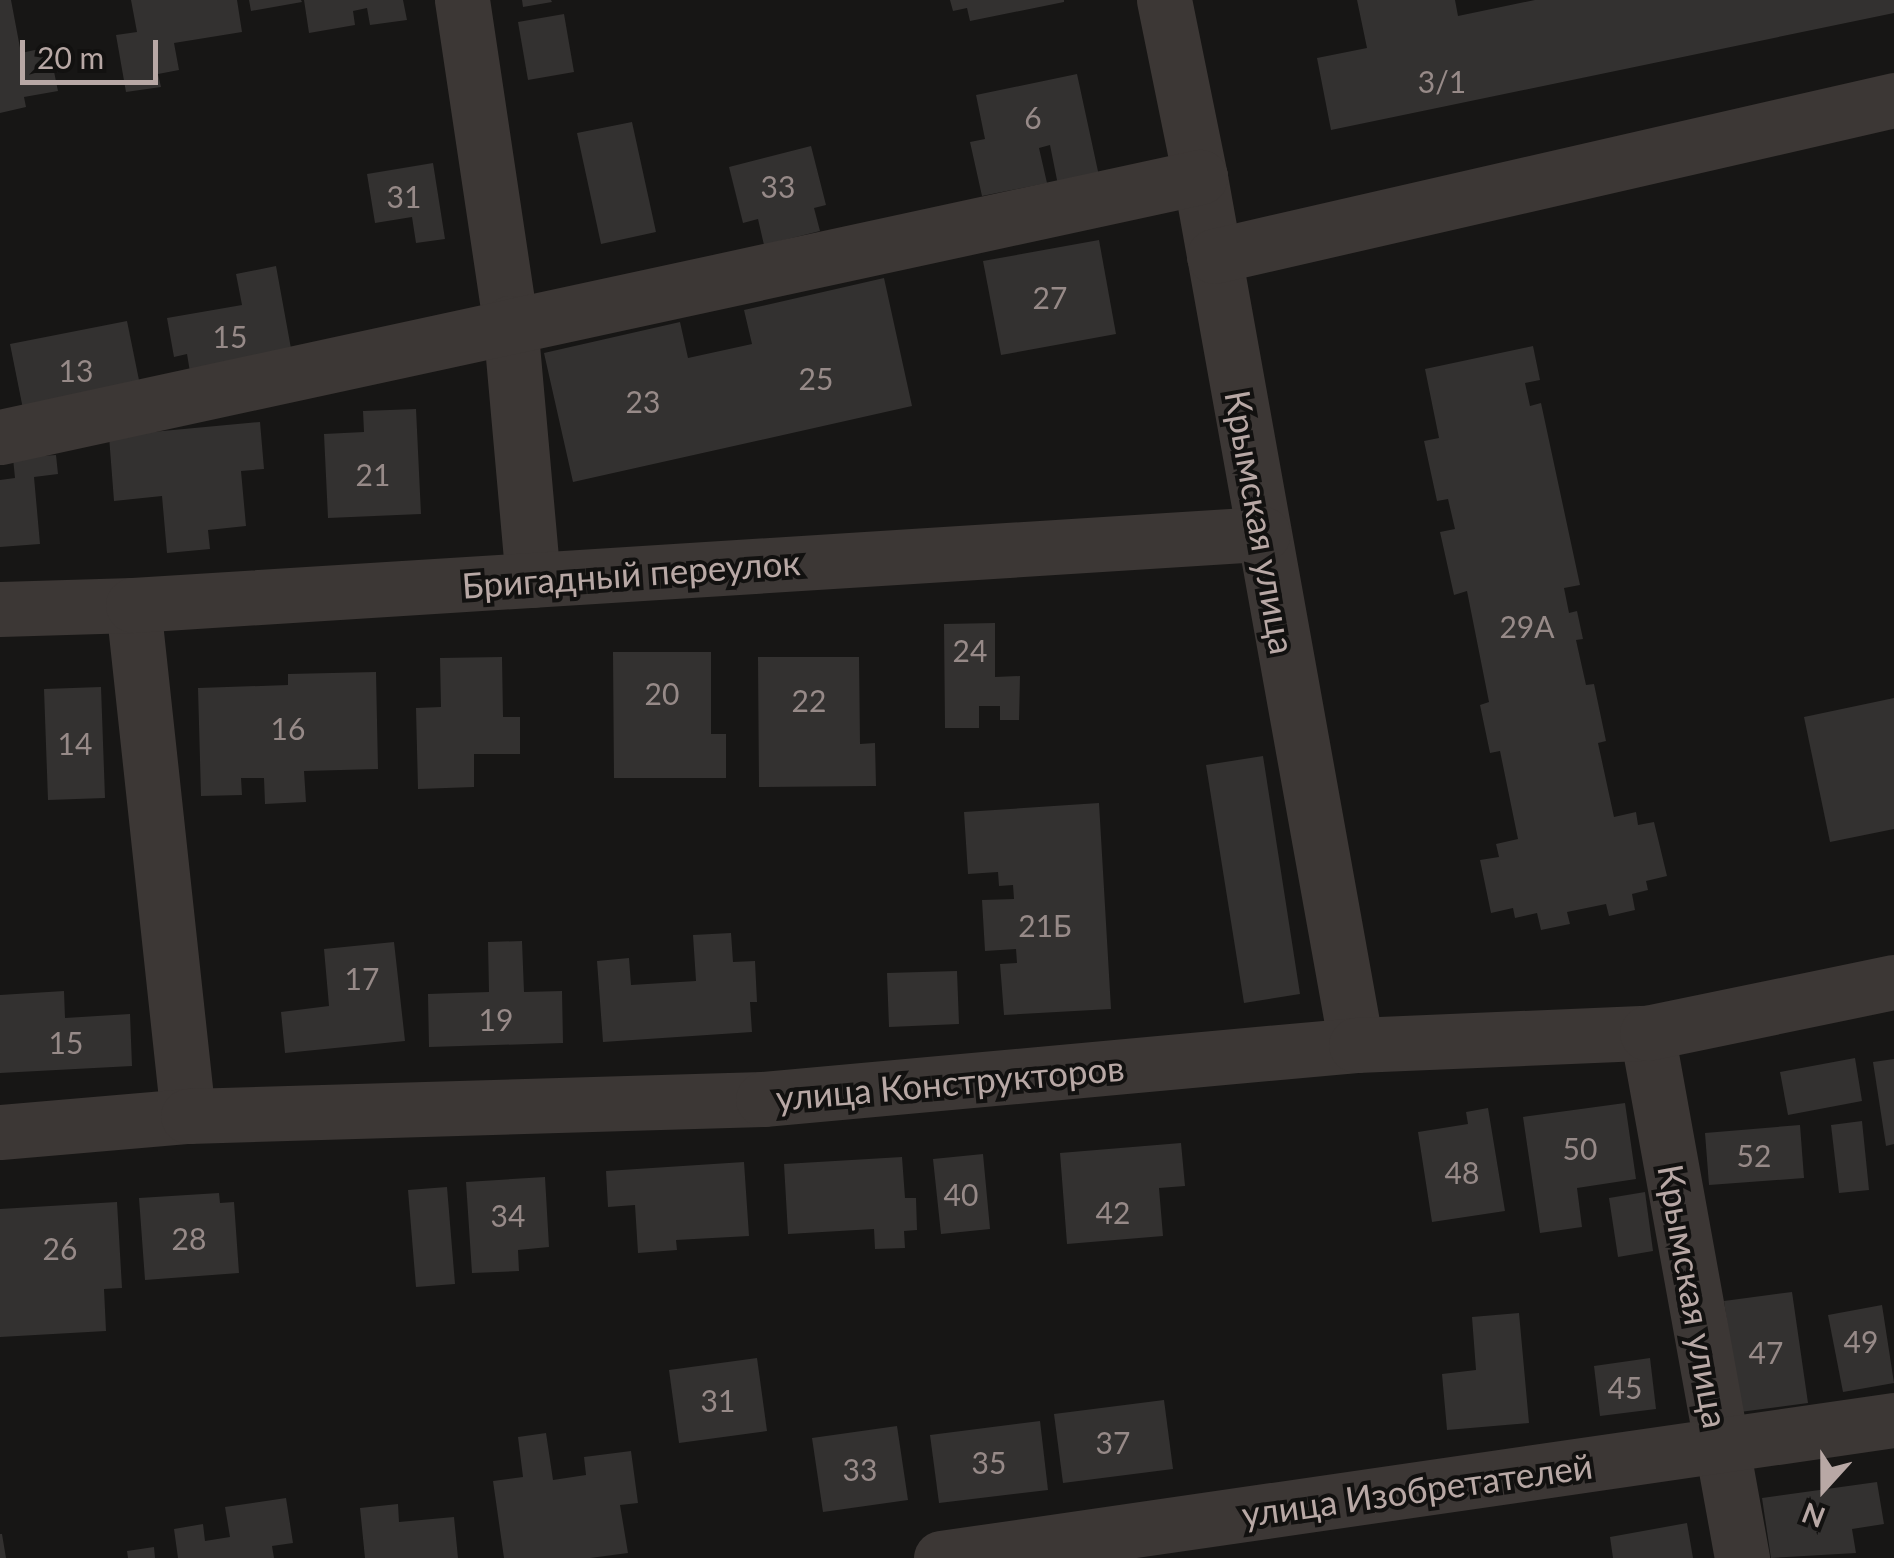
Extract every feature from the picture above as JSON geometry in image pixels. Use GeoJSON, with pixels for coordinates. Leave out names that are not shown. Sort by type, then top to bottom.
{"type":"FeatureCollection","features":[{"type":"Feature","properties":{"kind":"street"},"geometry":{"type":"LineString","coordinates":[[462,0],[510,324],[533,580]]}},
{"type":"Feature","properties":{"kind":"street","name":"Крымская улица"},"geometry":{"type":"LineString","coordinates":[[1164,0],[1200,177],[1356,1045]]}},
{"type":"Feature","properties":{"kind":"street"},"geometry":{"type":"LineString","coordinates":[[1214,256],[1894,100]]}},
{"type":"Feature","properties":{"kind":"street"},"geometry":{"type":"LineString","coordinates":[[0,437],[1200,177]]}},
{"type":"Feature","properties":{"kind":"street","name":"Бригадный переулок"},"geometry":{"type":"LineString","coordinates":[[0,608],[133,605],[1263,534]]}},
{"type":"Feature","properties":{"kind":"street"},"geometry":{"type":"LineString","coordinates":[[133,605],[188,1116]]}},
{"type":"Feature","properties":{"kind":"street","name":"улица Конструкторов"},"geometry":{"type":"LineString","coordinates":[[0,1132],[188,1116],[762,1099],[1356,1045],[1646,1033],[1894,982]]}},
{"type":"Feature","properties":{"kind":"street","name":"Крымская улица"},"geometry":{"type":"LineString","coordinates":[[1646,1033],[1742,1558]]}},
{"type":"Feature","properties":{"kind":"street","name":"улица Изобретателей"},"geometry":{"type":"LineString","coordinates":[[941,1558],[1894,1420]]}},
{"type":"Feature","properties":{"kind":"building"},"geometry":{"type":"Polygon","coordinates":[[[0,0],[11,0],[21,53],[49,47],[58,91],[24,97],[26,107],[0,113],[0,0]]]}},
{"type":"Feature","properties":{"kind":"building"},"geometry":{"type":"Polygon","coordinates":[[[131,0],[237,0],[242,32],[174,43],[179,70],[158,74],[161,87],[126,92],[116,35],[137,32],[131,0]]]}},
{"type":"Feature","properties":{"kind":"building"},"geometry":{"type":"Polygon","coordinates":[[[249,0],[301,0],[302,2],[251,11],[249,0]]]}},
{"type":"Feature","properties":{"kind":"building"},"geometry":{"type":"Polygon","coordinates":[[[304,0],[403,0],[407,20],[370,25],[367,8],[353,11],[355,25],[309,33],[304,0]]]}},
{"type":"Feature","properties":{"kind":"building"},"geometry":{"type":"Polygon","coordinates":[[[522,0],[551,0],[552,2],[523,7],[522,0]]]}},
{"type":"Feature","properties":{"kind":"building"},"geometry":{"type":"Polygon","coordinates":[[[950,0],[1064,2],[970,21],[967,8],[953,11],[950,0]]]}},
{"type":"Feature","properties":{"kind":"building"},"geometry":{"type":"Polygon","coordinates":[[[1357,0],[1455,0],[1458,16],[1535,0],[1894,0],[1894,13],[1331,130],[1317,58],[1367,48],[1357,0]]]}},
{"type":"Feature","properties":{"kind":"building"},"geometry":{"type":"Polygon","coordinates":[[[564,14],[574,72],[528,80],[518,22],[564,14]]]}},
{"type":"Feature","properties":{"kind":"building"},"geometry":{"type":"Polygon","coordinates":[[[1077,74],[1099,176],[1058,185],[1050,145],[1039,148],[1047,183],[982,196],[970,142],[985,139],[976,95],[1077,74]]]}},
{"type":"Feature","properties":{"kind":"building"},"geometry":{"type":"Polygon","coordinates":[[[632,122],[656,232],[601,244],[577,133],[632,122]]]}},
{"type":"Feature","properties":{"kind":"building"},"geometry":{"type":"Polygon","coordinates":[[[811,146],[826,205],[814,208],[820,231],[764,245],[758,219],[743,223],[729,167],[811,146]]]}},
{"type":"Feature","properties":{"kind":"building"},"geometry":{"type":"Polygon","coordinates":[[[433,163],[445,239],[416,243],[412,217],[375,223],[367,174],[433,163]]]}},
{"type":"Feature","properties":{"kind":"building"},"geometry":{"type":"Polygon","coordinates":[[[1099,240],[1116,334],[1001,355],[983,261],[1099,240]]]}},
{"type":"Feature","properties":{"kind":"building"},"geometry":{"type":"Polygon","coordinates":[[[276,266],[292,354],[190,372],[187,354],[174,357],[167,318],[242,305],[236,274],[276,266]]]}},
{"type":"Feature","properties":{"kind":"building"},"geometry":{"type":"Polygon","coordinates":[[[884,278],[912,406],[573,482],[544,353],[680,322],[688,358],[752,344],[744,310],[884,278]]]}},
{"type":"Feature","properties":{"kind":"building"},"geometry":{"type":"Polygon","coordinates":[[[127,321],[142,395],[25,419],[10,344],[127,321]]]}},
{"type":"Feature","properties":{"kind":"building"},"geometry":{"type":"Polygon","coordinates":[[[1533,346],[1540,380],[1525,383],[1530,406],[1541,403],[1580,585],[1564,588],[1569,613],[1577,611],[1583,639],[1576,640],[1586,685],[1594,684],[1606,741],[1598,743],[1614,817],[1636,812],[1638,825],[1654,822],[1667,876],[1646,881],[1648,890],[1632,894],[1635,910],[1609,916],[1606,904],[1567,912],[1570,924],[1541,930],[1537,913],[1515,918],[1513,908],[1491,913],[1480,860],[1499,857],[1496,844],[1518,839],[1500,751],[1490,753],[1480,705],[1489,702],[1467,591],[1454,595],[1440,532],[1455,529],[1448,499],[1437,501],[1424,441],[1439,438],[1425,369],[1533,346]]]}},
{"type":"Feature","properties":{"kind":"building"},"geometry":{"type":"Polygon","coordinates":[[[416,409],[421,514],[328,518],[324,434],[364,432],[363,411],[416,409]]]}},
{"type":"Feature","properties":{"kind":"building"},"geometry":{"type":"Polygon","coordinates":[[[260,422],[264,469],[241,471],[246,526],[208,530],[210,549],[167,553],[162,496],[114,501],[109,436],[260,422]]]}},
{"type":"Feature","properties":{"kind":"building"},"geometry":{"type":"Polygon","coordinates":[[[56,455],[58,474],[34,477],[40,544],[0,547],[0,480],[15,478],[13,458],[56,455]]]}},
{"type":"Feature","properties":{"kind":"building"},"geometry":{"type":"Polygon","coordinates":[[[995,623],[995,677],[1020,676],[1019,720],[1000,720],[1000,706],[979,706],[979,728],[945,728],[944,624],[995,623]]]}},
{"type":"Feature","properties":{"kind":"building"},"geometry":{"type":"Polygon","coordinates":[[[613,652],[711,652],[711,734],[726,734],[726,778],[614,778],[613,652]]]}},
{"type":"Feature","properties":{"kind":"building"},"geometry":{"type":"Polygon","coordinates":[[[502,657],[503,717],[520,717],[520,754],[474,754],[474,787],[418,789],[416,708],[441,707],[440,658],[502,657]]]}},
{"type":"Feature","properties":{"kind":"building"},"geometry":{"type":"Polygon","coordinates":[[[758,657],[859,657],[860,744],[875,743],[876,786],[759,787],[758,657]]]}},
{"type":"Feature","properties":{"kind":"building"},"geometry":{"type":"Polygon","coordinates":[[[376,672],[378,769],[304,771],[306,802],[265,804],[264,778],[241,778],[242,795],[201,796],[198,688],[288,685],[288,674],[376,672]]]}},
{"type":"Feature","properties":{"kind":"building"},"geometry":{"type":"Polygon","coordinates":[[[101,687],[105,798],[48,800],[44,689],[101,687]]]}},
{"type":"Feature","properties":{"kind":"building"},"geometry":{"type":"Polygon","coordinates":[[[1894,698],[1894,829],[1830,842],[1804,717],[1894,698]]]}},
{"type":"Feature","properties":{"kind":"building"},"geometry":{"type":"Polygon","coordinates":[[[1263,756],[1300,994],[1244,1003],[1206,765],[1263,756]]]}},
{"type":"Feature","properties":{"kind":"building"},"geometry":{"type":"Polygon","coordinates":[[[1099,803],[1111,1009],[1004,1015],[1000,964],[1017,963],[1016,949],[985,951],[982,900],[1014,899],[1013,885],[999,886],[998,872],[968,874],[964,812],[1099,803]]]}},
{"type":"Feature","properties":{"kind":"building"},"geometry":{"type":"Polygon","coordinates":[[[731,933],[733,962],[755,961],[757,1002],[750,1002],[752,1032],[603,1042],[597,961],[629,958],[631,985],[696,981],[693,935],[731,933]]]}},
{"type":"Feature","properties":{"kind":"building"},"geometry":{"type":"Polygon","coordinates":[[[522,941],[524,992],[562,991],[563,1043],[429,1047],[428,994],[489,992],[488,942],[522,941]]]}},
{"type":"Feature","properties":{"kind":"building"},"geometry":{"type":"Polygon","coordinates":[[[394,942],[405,1041],[285,1053],[281,1012],[329,1006],[324,949],[394,942]]]}},
{"type":"Feature","properties":{"kind":"building"},"geometry":{"type":"Polygon","coordinates":[[[957,971],[959,1024],[889,1027],[887,973],[957,971]]]}},
{"type":"Feature","properties":{"kind":"building"},"geometry":{"type":"Polygon","coordinates":[[[64,991],[65,1018],[130,1014],[132,1066],[0,1073],[0,995],[64,991]]]}},
{"type":"Feature","properties":{"kind":"building"},"geometry":{"type":"Polygon","coordinates":[[[1855,1058],[1862,1101],[1788,1115],[1780,1072],[1855,1058]]]}},
{"type":"Feature","properties":{"kind":"building"},"geometry":{"type":"Polygon","coordinates":[[[1894,1059],[1894,1144],[1886,1146],[1873,1062],[1894,1059]]]}},
{"type":"Feature","properties":{"kind":"building"},"geometry":{"type":"Polygon","coordinates":[[[1625,1103],[1636,1179],[1577,1188],[1582,1227],[1540,1233],[1523,1117],[1625,1103]]]}},
{"type":"Feature","properties":{"kind":"building"},"geometry":{"type":"Polygon","coordinates":[[[1488,1108],[1505,1211],[1432,1222],[1418,1132],[1468,1124],[1466,1112],[1488,1108]]]}},
{"type":"Feature","properties":{"kind":"building"},"geometry":{"type":"Polygon","coordinates":[[[1862,1121],[1869,1190],[1839,1193],[1831,1125],[1862,1121]]]}},
{"type":"Feature","properties":{"kind":"building"},"geometry":{"type":"Polygon","coordinates":[[[1800,1125],[1804,1178],[1709,1185],[1705,1133],[1800,1125]]]}},
{"type":"Feature","properties":{"kind":"building"},"geometry":{"type":"Polygon","coordinates":[[[1181,1143],[1185,1186],[1159,1188],[1163,1236],[1067,1244],[1060,1153],[1181,1143]]]}},
{"type":"Feature","properties":{"kind":"building"},"geometry":{"type":"Polygon","coordinates":[[[983,1154],[990,1229],[941,1234],[933,1159],[983,1154]]]}},
{"type":"Feature","properties":{"kind":"building"},"geometry":{"type":"Polygon","coordinates":[[[902,1157],[905,1198],[916,1198],[917,1230],[904,1231],[905,1248],[875,1249],[874,1229],[788,1234],[784,1164],[902,1157]]]}},
{"type":"Feature","properties":{"kind":"building"},"geometry":{"type":"Polygon","coordinates":[[[744,1162],[749,1236],[676,1240],[677,1250],[638,1253],[635,1205],[608,1207],[606,1171],[744,1162]]]}},
{"type":"Feature","properties":{"kind":"building"},"geometry":{"type":"Polygon","coordinates":[[[545,1177],[549,1247],[518,1250],[519,1271],[472,1273],[466,1182],[545,1177]]]}},
{"type":"Feature","properties":{"kind":"building"},"geometry":{"type":"Polygon","coordinates":[[[447,1187],[455,1284],[416,1287],[408,1190],[447,1187]]]}},
{"type":"Feature","properties":{"kind":"building"},"geometry":{"type":"Polygon","coordinates":[[[1645,1192],[1653,1251],[1618,1257],[1609,1198],[1645,1192]]]}},
{"type":"Feature","properties":{"kind":"building"},"geometry":{"type":"Polygon","coordinates":[[[219,1193],[220,1203],[234,1202],[239,1273],[145,1280],[139,1198],[219,1193]]]}},
{"type":"Feature","properties":{"kind":"building"},"geometry":{"type":"Polygon","coordinates":[[[117,1202],[122,1288],[104,1289],[106,1331],[0,1337],[0,1209],[117,1202]]]}},
{"type":"Feature","properties":{"kind":"building"},"geometry":{"type":"Polygon","coordinates":[[[1792,1292],[1808,1403],[1740,1412],[1724,1301],[1792,1292]]]}},
{"type":"Feature","properties":{"kind":"building"},"geometry":{"type":"Polygon","coordinates":[[[1882,1305],[1894,1383],[1843,1392],[1828,1315],[1882,1305]]]}},
{"type":"Feature","properties":{"kind":"building"},"geometry":{"type":"Polygon","coordinates":[[[1519,1313],[1529,1423],[1447,1430],[1442,1374],[1476,1370],[1472,1317],[1519,1313]]]}},
{"type":"Feature","properties":{"kind":"building"},"geometry":{"type":"Polygon","coordinates":[[[757,1358],[767,1431],[679,1443],[669,1370],[757,1358]]]}},
{"type":"Feature","properties":{"kind":"building"},"geometry":{"type":"Polygon","coordinates":[[[1650,1358],[1656,1409],[1600,1416],[1594,1366],[1650,1358]]]}},
{"type":"Feature","properties":{"kind":"building"},"geometry":{"type":"Polygon","coordinates":[[[1164,1400],[1173,1469],[1063,1483],[1054,1414],[1164,1400]]]}},
{"type":"Feature","properties":{"kind":"building"},"geometry":{"type":"Polygon","coordinates":[[[1040,1421],[1048,1490],[939,1503],[930,1435],[1040,1421]]]}},
{"type":"Feature","properties":{"kind":"building"},"geometry":{"type":"Polygon","coordinates":[[[897,1426],[908,1500],[823,1512],[812,1438],[897,1426]]]}},
{"type":"Feature","properties":{"kind":"building"},"geometry":{"type":"Polygon","coordinates":[[[546,1433],[553,1480],[586,1475],[584,1457],[631,1451],[638,1503],[620,1505],[628,1553],[590,1558],[504,1558],[493,1481],[523,1477],[518,1437],[546,1433]]]}},
{"type":"Feature","properties":{"kind":"building"},"geometry":{"type":"Polygon","coordinates":[[[1877,1482],[1884,1524],[1852,1529],[1856,1553],[1771,1558],[1762,1498],[1877,1482]]]}},
{"type":"Feature","properties":{"kind":"building"},"geometry":{"type":"Polygon","coordinates":[[[286,1498],[293,1543],[272,1546],[274,1558],[178,1558],[174,1529],[203,1524],[205,1541],[230,1537],[225,1507],[286,1498]]]}},
{"type":"Feature","properties":{"kind":"building"},"geometry":{"type":"Polygon","coordinates":[[[398,1504],[399,1522],[454,1517],[458,1558],[365,1558],[360,1508],[398,1504]]]}},
{"type":"Feature","properties":{"kind":"building"},"geometry":{"type":"Polygon","coordinates":[[[1687,1523],[1693,1558],[1613,1558],[1610,1537],[1687,1523]]]}},
{"type":"Feature","properties":{"kind":"building"},"geometry":{"type":"Polygon","coordinates":[[[2,1534],[6,1558],[0,1558],[2,1534]]]}},
{"type":"Feature","properties":{"kind":"building"},"geometry":{"type":"Polygon","coordinates":[[[154,1547],[155,1558],[128,1558],[127,1551],[154,1547]]]}}]}
